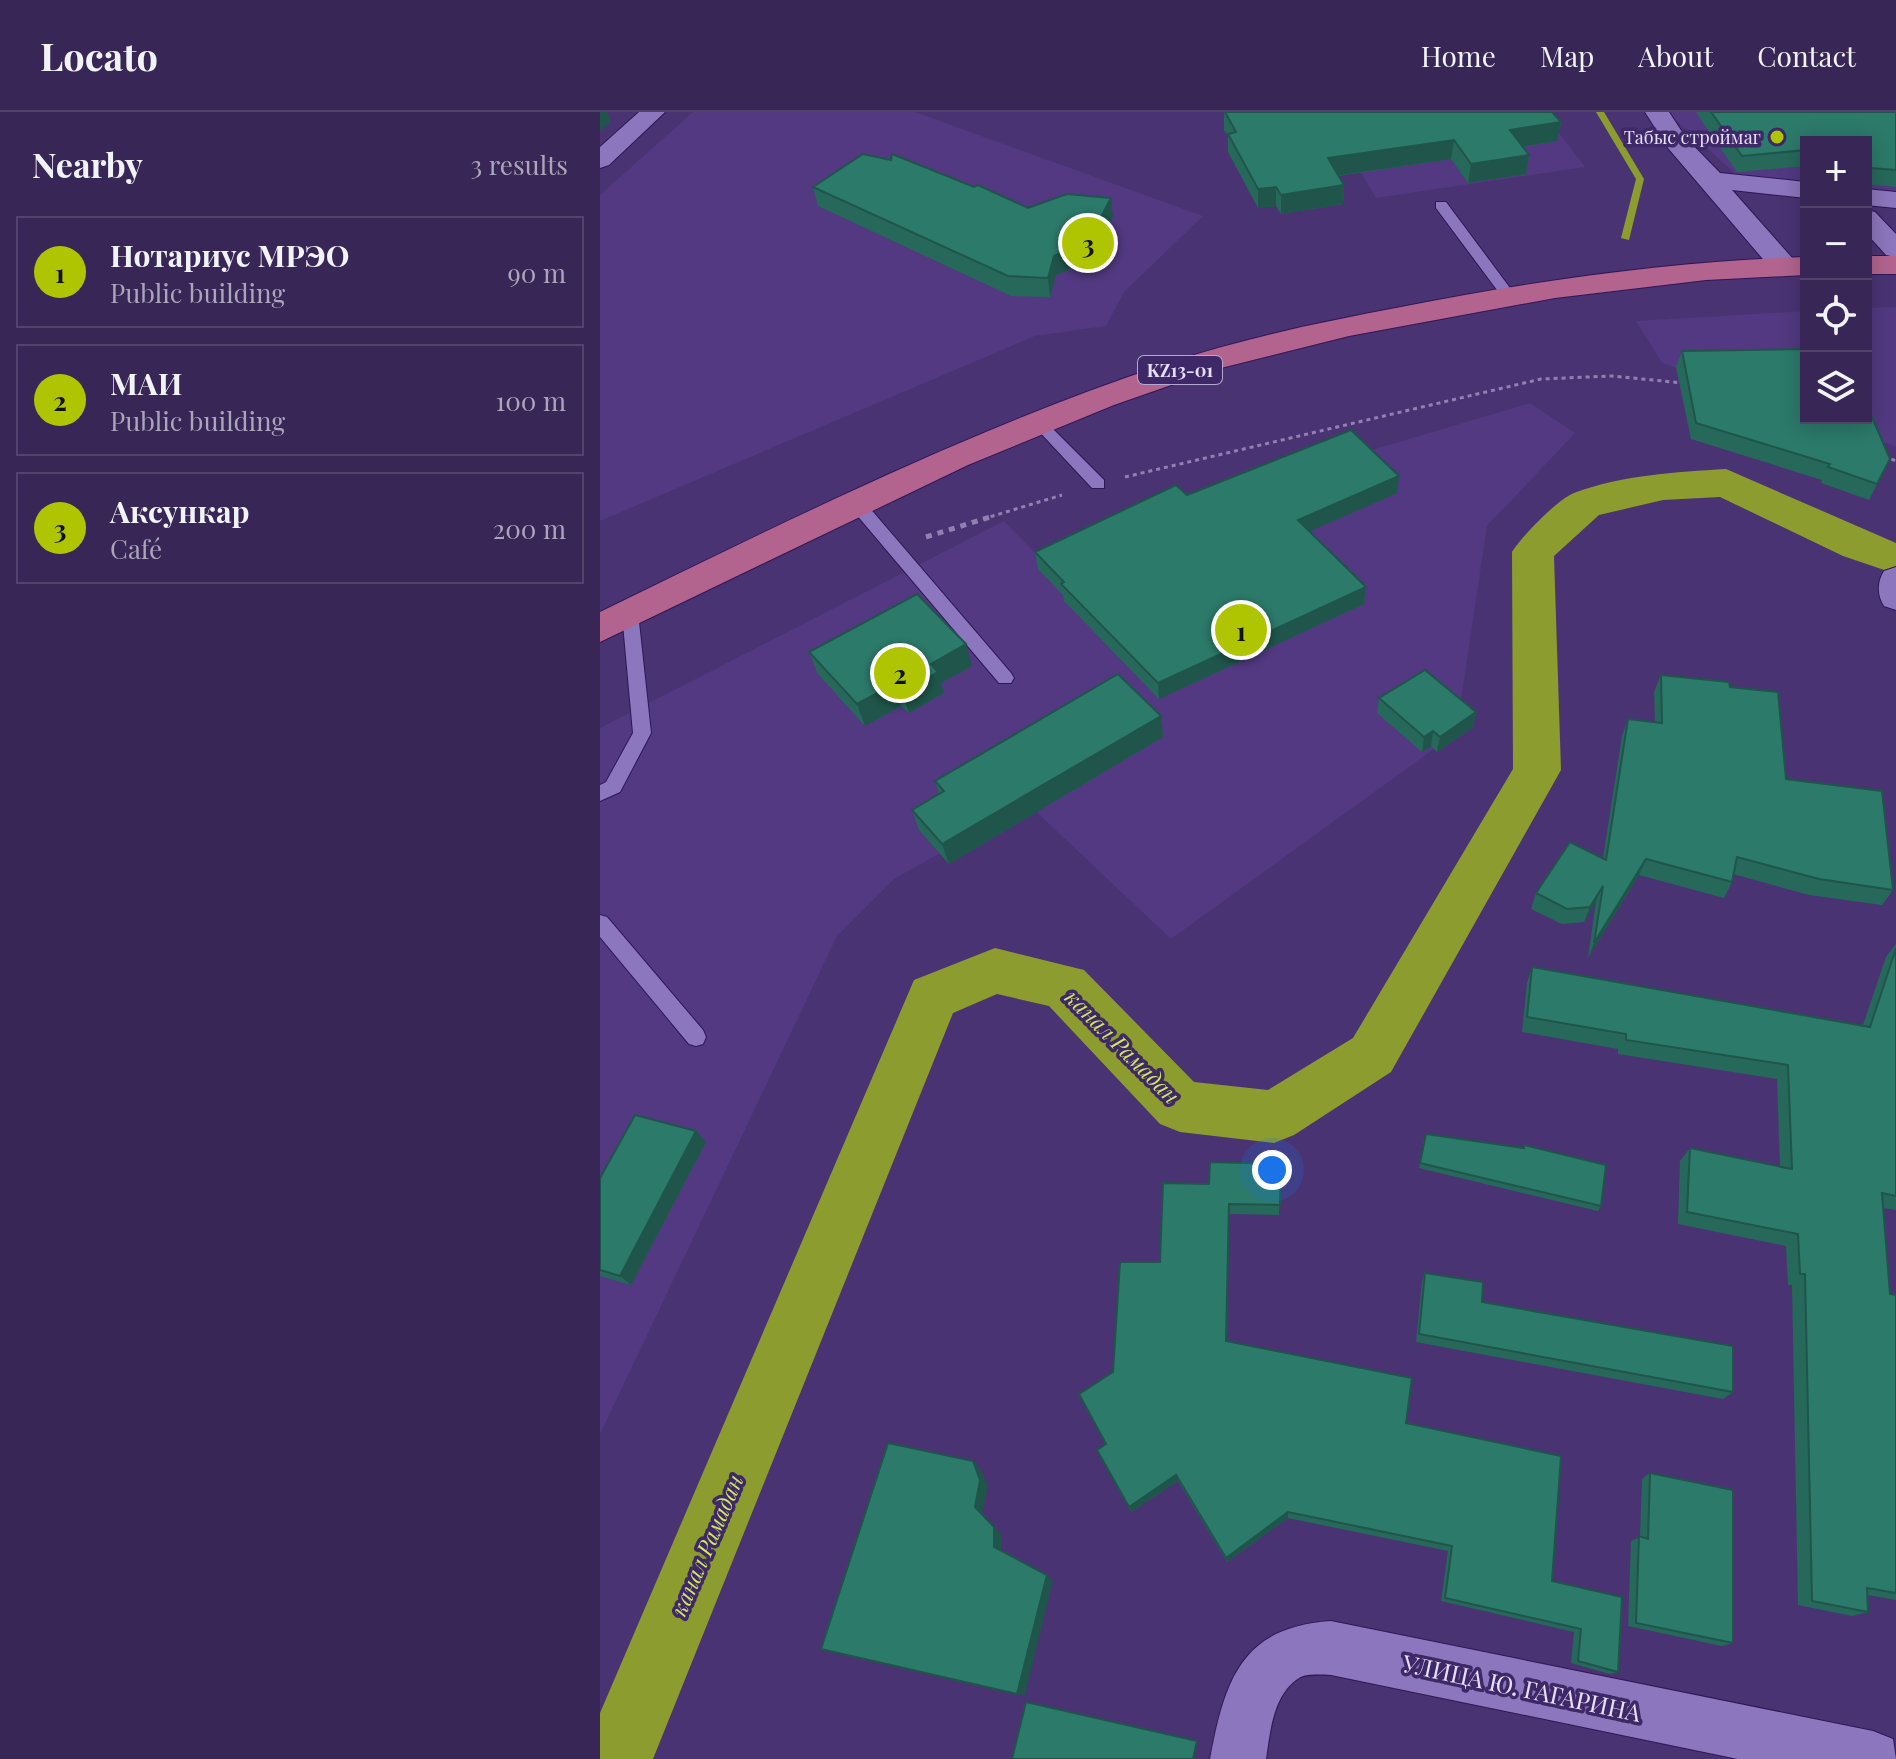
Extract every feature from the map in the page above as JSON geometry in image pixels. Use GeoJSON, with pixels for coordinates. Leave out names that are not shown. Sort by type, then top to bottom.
{"type":"FeatureCollection","features":[{"type":"Feature","properties":{"kind":"highway"},"geometry":{"type":"LineString","coordinates":[[1872,265],[1896,265]]}},
{"type":"Feature","properties":{"kind":"highway","name":"KZ13-01"},"geometry":{"type":"LineString","coordinates":[[600,628],[856,503],[1039,423],[1180,370],[1287,340],[1508,295],[1642,276],[1795,266]]}},
{"type":"Feature","properties":{"kind":"street"},"geometry":{"type":"LineString","coordinates":[[600,160],[653,112]]}},
{"type":"Feature","properties":{"kind":"street"},"geometry":{"type":"LineString","coordinates":[[1657,112],[1677,143],[1712,180],[1739,217],[1795,266]]}},
{"type":"Feature","properties":{"kind":"street"},"geometry":{"type":"LineString","coordinates":[[1712,180],[1800,189]]}},
{"type":"Feature","properties":{"kind":"street"},"geometry":{"type":"LineString","coordinates":[[1872,198],[1896,200]]}},
{"type":"Feature","properties":{"kind":"street"},"geometry":{"type":"LineString","coordinates":[[1872,224],[1896,249]]}},
{"type":"Feature","properties":{"kind":"street","name":"УЛИЦА Ю. ГАГАРИНА"},"geometry":{"type":"LineString","coordinates":[[1238,1759],[1245,1715],[1267,1674],[1292,1652],[1331,1648],[1873,1759]]}},
{"type":"Feature","properties":{"kind":"lane"},"geometry":{"type":"LineString","coordinates":[[1441,205],[1508,295]]}},
{"type":"Feature","properties":{"kind":"lane"},"geometry":{"type":"LineString","coordinates":[[1039,423],[1098,484]]}},
{"type":"Feature","properties":{"kind":"lane"},"geometry":{"type":"LineString","coordinates":[[856,503],[1005,678]]}},
{"type":"Feature","properties":{"kind":"lane"},"geometry":{"type":"LineString","coordinates":[[600,794],[613,787],[642,733],[630,613]]}},
{"type":"Feature","properties":{"kind":"lane"},"geometry":{"type":"LineString","coordinates":[[600,923],[696,1037]]}},
{"type":"Feature","properties":{"kind":"path"},"geometry":{"type":"LineString","coordinates":[[895,547],[1098,484],[1541,379],[1617,375],[1689,384]]}},
{"type":"Feature","properties":{"kind":"path"},"geometry":{"type":"LineString","coordinates":[[1881,455],[1896,461]]}},
{"type":"Feature","properties":{"kind":"shaded area"},"geometry":{"type":"Polygon","coordinates":[[[693,112],[915,112],[1203,216],[1124,292],[1106,326],[1035,336],[600,521],[600,195],[693,112]]]}},
{"type":"Feature","properties":{"kind":"shaded area"},"geometry":{"type":"Polygon","coordinates":[[[1325,112],[1543,112],[1585,167],[1376,198],[1325,112]]]}},
{"type":"Feature","properties":{"kind":"shaded area"},"geometry":{"type":"Polygon","coordinates":[[[1667,112],[1876,112],[1896,116],[1896,195],[1872,193],[1872,136],[1800,136],[1800,185],[1740,178],[1667,112]]]}},
{"type":"Feature","properties":{"kind":"shaded area"},"geometry":{"type":"Polygon","coordinates":[[[1896,307],[1896,447],[1833,424],[1872,424],[1872,308],[1896,307]]]}},
{"type":"Feature","properties":{"kind":"shaded area"},"geometry":{"type":"Polygon","coordinates":[[[1800,311],[1800,413],[1662,363],[1636,321],[1800,311]]]}},
{"type":"Feature","properties":{"kind":"shaded area"},"geometry":{"type":"Polygon","coordinates":[[[1530,403],[1575,433],[1487,526],[1456,733],[1171,939],[1028,804],[894,879],[837,936],[600,1434],[600,728],[1004,521],[1074,593],[1180,507],[1530,403]]]}},
{"type":"Feature","properties":{"kind":"building"},"geometry":{"type":"Polygon","coordinates":[[[1225,112],[1552,112],[1561,122],[1510,130],[1529,155],[1471,164],[1454,140],[1328,158],[1344,185],[1281,195],[1276,187],[1258,189],[1228,134],[1236,132],[1225,112]]]}},
{"type":"Feature","properties":{"kind":"building"},"geometry":{"type":"Polygon","coordinates":[[[1711,112],[1896,112],[1896,170],[1872,168],[1872,136],[1800,136],[1800,151],[1742,156],[1711,112]]]}},
{"type":"Feature","properties":{"kind":"building"},"geometry":{"type":"Polygon","coordinates":[[[863,154],[891,160],[892,154],[974,187],[978,185],[1028,208],[1067,194],[1111,198],[1088,242],[1054,256],[1048,278],[1008,276],[813,187],[863,154]]]}},
{"type":"Feature","properties":{"kind":"building"},"geometry":{"type":"Polygon","coordinates":[[[1800,349],[1800,424],[1872,424],[1872,417],[1890,459],[1877,484],[1828,467],[1830,464],[1696,423],[1682,351],[1800,349]]]}},
{"type":"Feature","properties":{"kind":"building"},"geometry":{"type":"Polygon","coordinates":[[[1351,430],[1399,476],[1298,520],[1366,587],[1158,683],[1061,584],[1064,582],[1035,552],[1176,485],[1187,495],[1351,430]]]}},
{"type":"Feature","properties":{"kind":"building"},"geometry":{"type":"Polygon","coordinates":[[[917,594],[966,644],[931,664],[938,672],[902,692],[894,684],[857,704],[809,652],[917,594]]]}},
{"type":"Feature","properties":{"kind":"building"},"geometry":{"type":"Polygon","coordinates":[[[1425,670],[1476,712],[1440,737],[1433,731],[1424,737],[1379,698],[1425,670]]]}},
{"type":"Feature","properties":{"kind":"building"},"geometry":{"type":"Polygon","coordinates":[[[1118,674],[1161,716],[942,844],[912,810],[944,791],[935,781],[1118,674]]]}},
{"type":"Feature","properties":{"kind":"building"},"geometry":{"type":"Polygon","coordinates":[[[1661,675],[1729,682],[1730,687],[1778,692],[1786,779],[1882,791],[1893,890],[1819,879],[1737,857],[1732,882],[1646,859],[1594,943],[1603,886],[1590,907],[1567,909],[1536,893],[1570,842],[1606,860],[1628,719],[1662,723],[1661,675]]]}},
{"type":"Feature","properties":{"kind":"building"},"geometry":{"type":"Polygon","coordinates":[[[1896,948],[1896,1196],[1882,1193],[1890,1294],[1896,1295],[1896,1593],[1867,1588],[1868,1612],[1812,1601],[1805,1274],[1800,1274],[1798,1234],[1687,1212],[1690,1148],[1792,1169],[1788,1065],[1626,1040],[1626,1034],[1527,1017],[1532,967],[1870,1027],[1896,948]]]}},
{"type":"Feature","properties":{"kind":"building"},"geometry":{"type":"Polygon","coordinates":[[[635,1115],[696,1131],[620,1276],[600,1270],[600,1178],[635,1115]]]}},
{"type":"Feature","properties":{"kind":"building"},"geometry":{"type":"Polygon","coordinates":[[[1426,1134],[1524,1148],[1524,1145],[1606,1165],[1601,1206],[1420,1163],[1426,1134]]]}},
{"type":"Feature","properties":{"kind":"building"},"geometry":{"type":"Polygon","coordinates":[[[1210,1162],[1281,1164],[1280,1205],[1229,1204],[1226,1341],[1412,1378],[1406,1423],[1561,1456],[1552,1581],[1622,1597],[1618,1672],[1578,1661],[1581,1629],[1445,1598],[1452,1546],[1288,1512],[1226,1558],[1176,1475],[1129,1507],[1097,1450],[1106,1444],[1079,1394],[1113,1372],[1120,1262],[1160,1262],[1163,1183],[1209,1184],[1210,1162]]]}},
{"type":"Feature","properties":{"kind":"building"},"geometry":{"type":"Polygon","coordinates":[[[1425,1273],[1483,1282],[1482,1302],[1733,1346],[1733,1392],[1419,1334],[1425,1273]]]}},
{"type":"Feature","properties":{"kind":"building"},"geometry":{"type":"Polygon","coordinates":[[[888,1443],[973,1461],[980,1480],[975,1507],[994,1527],[994,1547],[1047,1575],[1017,1694],[821,1649],[888,1443]]]}},
{"type":"Feature","properties":{"kind":"building"},"geometry":{"type":"Polygon","coordinates":[[[1650,1473],[1733,1490],[1733,1643],[1636,1623],[1639,1536],[1648,1539],[1650,1473]]]}},
{"type":"Feature","properties":{"kind":"building"},"geometry":{"type":"Polygon","coordinates":[[[1026,1702],[1197,1741],[1193,1759],[1012,1759],[1026,1702]]]}},
{"type":"Feature","properties":{"kind":"waterway"},"geometry":{"type":"LineString","coordinates":[[1600,112],[1640,179],[1626,238]]}},
{"type":"Feature","properties":{"kind":"waterway","name":"канал Рамадан"},"geometry":{"type":"LineString","coordinates":[[617,1759],[933,997],[995,971],[1065,986],[1180,1106],[1274,1117],[1372,1055],[1537,770],[1533,552],[1585,504],[1663,486],[1726,483],[1858,546],[1896,559]]}},
{"type":"Feature","properties":{"kind":"place","name":"Табыс строймаг"},"geometry":{"type":"Point","coordinates":[1777,137]}},
{"type":"Feature","properties":{"kind":"place","name":"Аксункар"},"geometry":{"type":"Point","coordinates":[1088,243]}},
{"type":"Feature","properties":{"kind":"place","name":"Нотариус МРЭО"},"geometry":{"type":"Point","coordinates":[1241,630]}},
{"type":"Feature","properties":{"kind":"place","name":"МАИ"},"geometry":{"type":"Point","coordinates":[900,673]}}]}
